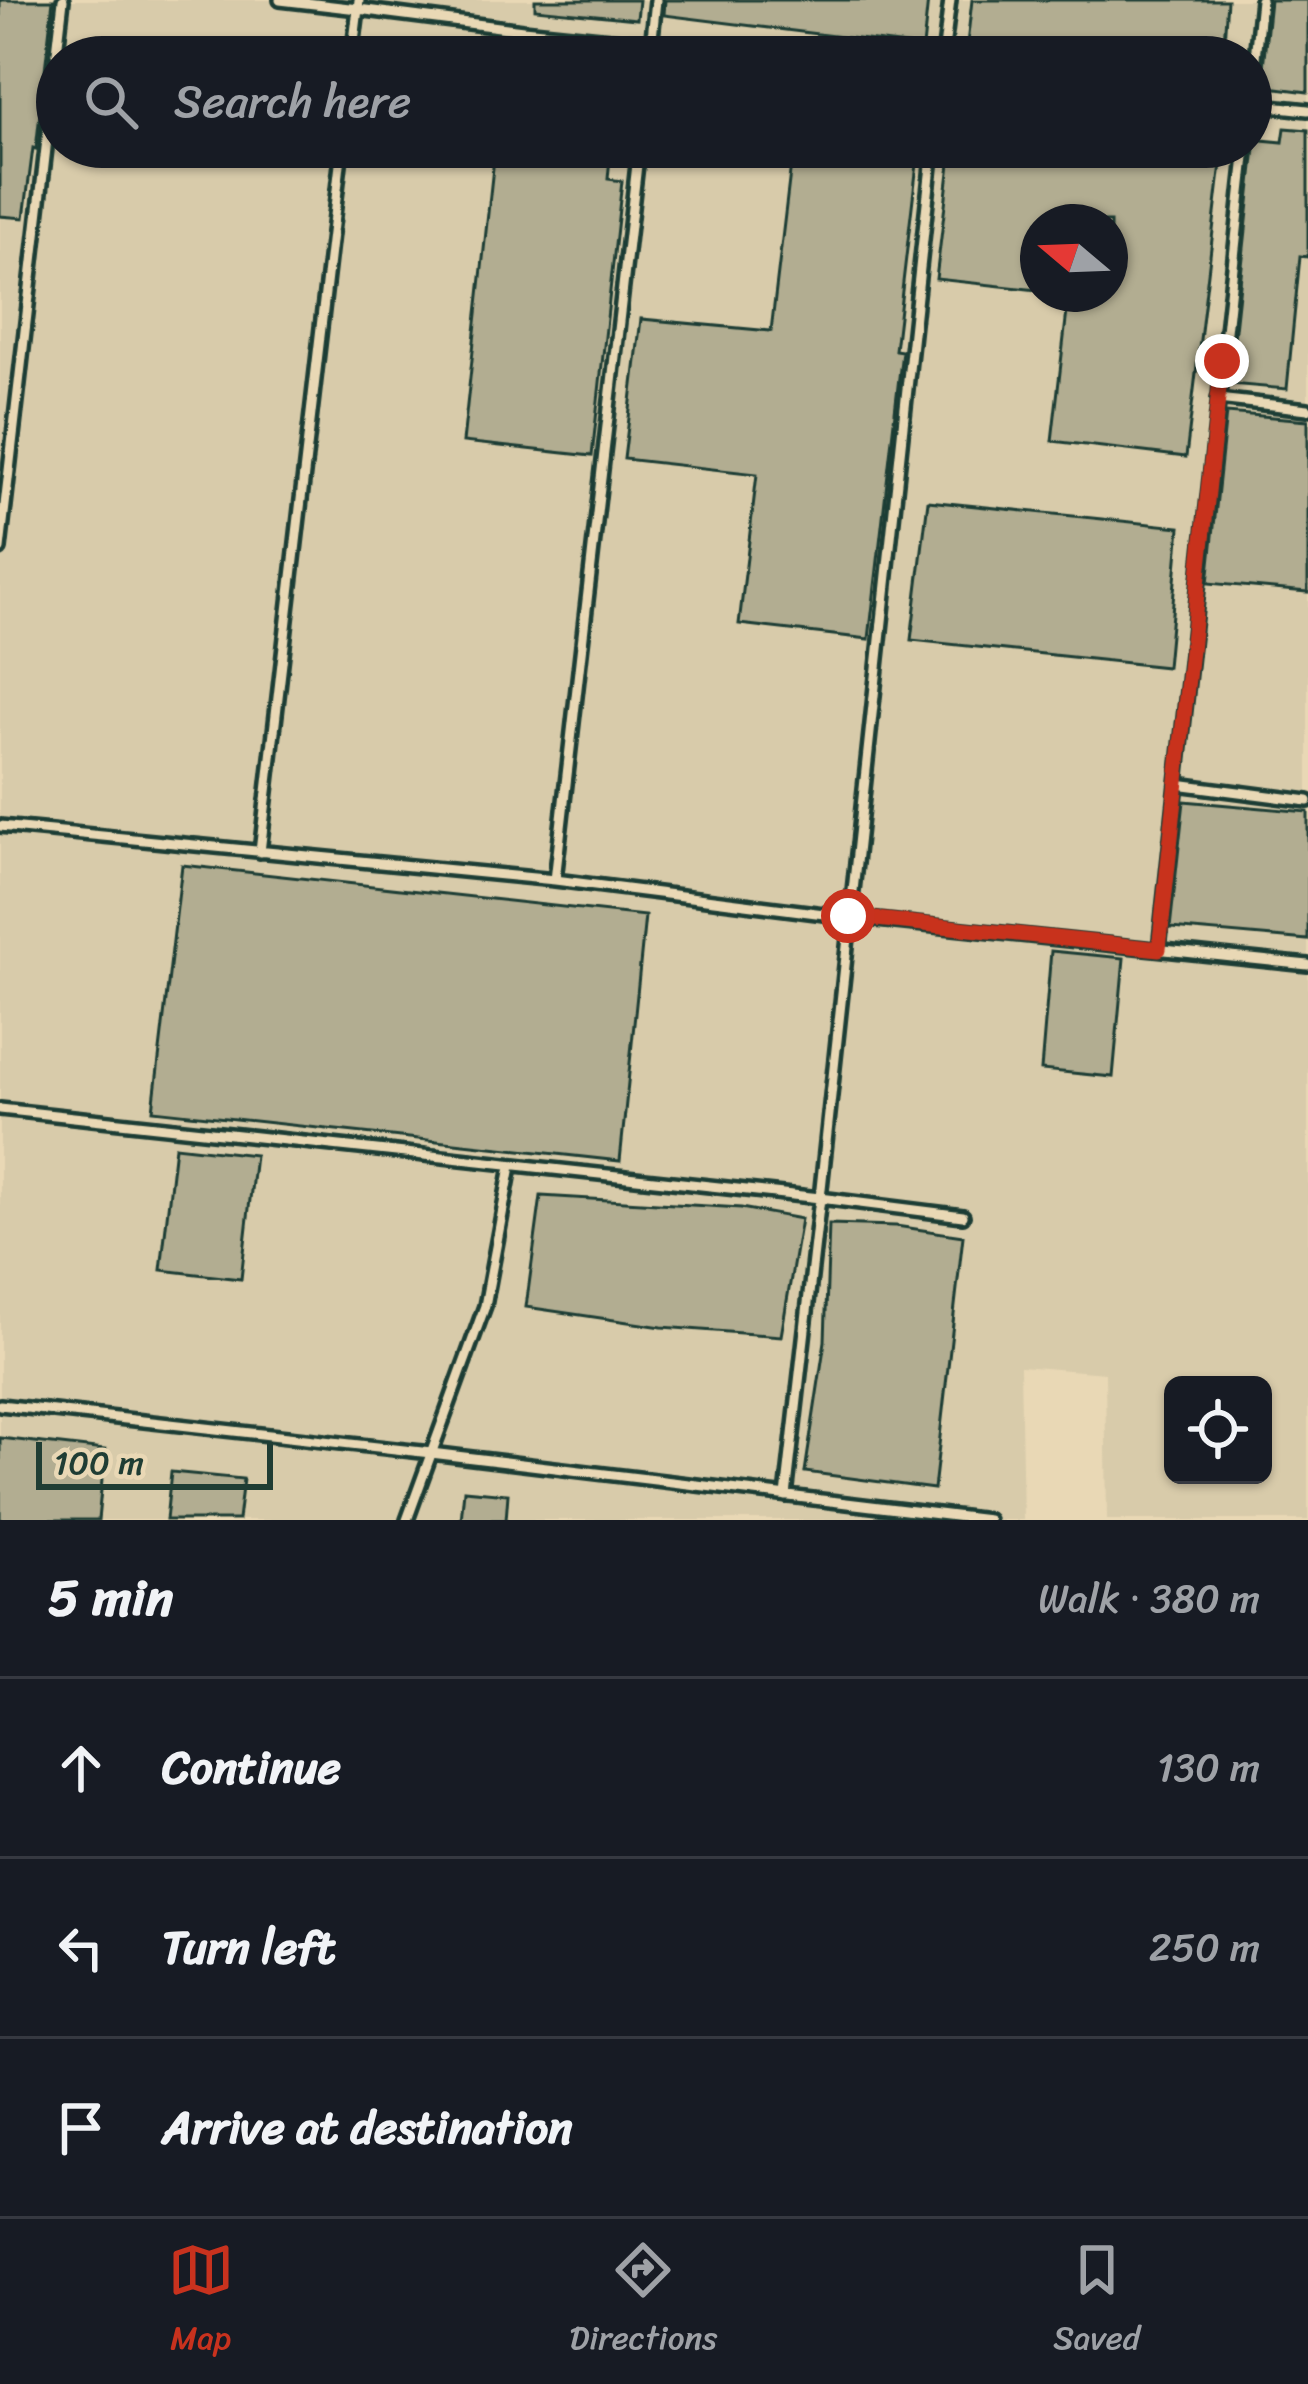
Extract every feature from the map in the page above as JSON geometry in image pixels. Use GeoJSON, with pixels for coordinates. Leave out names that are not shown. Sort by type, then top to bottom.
{"type":"FeatureCollection","features":[{"type":"Feature","properties":{"kind":"lane"},"geometry":{"type":"LineString","coordinates":[[59,36],[63,0]]}},
{"type":"Feature","properties":{"kind":"lane"},"geometry":{"type":"LineString","coordinates":[[280,0],[358,4],[588,36]]}},
{"type":"Feature","properties":{"kind":"lane"},"geometry":{"type":"LineString","coordinates":[[653,36],[656,0]]}},
{"type":"Feature","properties":{"kind":"lane"},"geometry":{"type":"LineString","coordinates":[[946,36],[950,0]]}},
{"type":"Feature","properties":{"kind":"lane"},"geometry":{"type":"LineString","coordinates":[[1258,36],[1262,0]]}},
{"type":"Feature","properties":{"kind":"lane"},"geometry":{"type":"LineString","coordinates":[[354,36],[358,4]]}},
{"type":"Feature","properties":{"kind":"lane"},"geometry":{"type":"LineString","coordinates":[[1272,104],[1308,110]]}},
{"type":"Feature","properties":{"kind":"lane"},"geometry":{"type":"LineString","coordinates":[[0,550],[43,168]]}},
{"type":"Feature","properties":{"kind":"lane"},"geometry":{"type":"LineString","coordinates":[[260,852],[340,168]]}},
{"type":"Feature","properties":{"kind":"lane"},"geometry":{"type":"LineString","coordinates":[[554,880],[637,168]]}},
{"type":"Feature","properties":{"kind":"lane"},"geometry":{"type":"LineString","coordinates":[[786,1496],[931,168]]}},
{"type":"Feature","properties":{"kind":"lane"},"geometry":{"type":"LineString","coordinates":[[1159,949],[1244,168]]}},
{"type":"Feature","properties":{"kind":"lane"},"geometry":{"type":"LineString","coordinates":[[1218,399],[1308,409]]}},
{"type":"Feature","properties":{"kind":"lane"},"geometry":{"type":"LineString","coordinates":[[1177,784],[1308,801]]}},
{"type":"Feature","properties":{"kind":"lane"},"geometry":{"type":"LineString","coordinates":[[0,826],[554,880],[1308,965]]}},
{"type":"Feature","properties":{"kind":"lane"},"geometry":{"type":"LineString","coordinates":[[0,1109],[963,1216]]}},
{"type":"Feature","properties":{"kind":"lane"},"geometry":{"type":"LineString","coordinates":[[407,1520],[485,1306],[511,1166]]}},
{"type":"Feature","properties":{"kind":"lane"},"geometry":{"type":"LineString","coordinates":[[0,1405],[988,1520]]}},
{"type":"Feature","properties":{"kind":"shaded area"},"geometry":{"type":"Polygon","coordinates":[[[0,0],[1308,0],[1308,1520],[1107,1520],[1105,1373],[1020,1366],[1023,1520],[0,1520],[0,0]]]}},
{"type":"Feature","properties":{"kind":"building"},"geometry":{"type":"Polygon","coordinates":[[[0,0],[53,0],[49,36],[36,36],[36,149],[24,218],[0,216],[0,0]]]}},
{"type":"Feature","properties":{"kind":"building"},"geometry":{"type":"Polygon","coordinates":[[[535,0],[639,0],[637,19],[535,9],[535,0]]]}},
{"type":"Feature","properties":{"kind":"building"},"geometry":{"type":"Polygon","coordinates":[[[665,0],[928,0],[924,36],[834,36],[664,15],[665,0]]]}},
{"type":"Feature","properties":{"kind":"building"},"geometry":{"type":"Polygon","coordinates":[[[972,0],[1227,0],[1224,36],[968,36],[972,0]]]}},
{"type":"Feature","properties":{"kind":"building"},"geometry":{"type":"Polygon","coordinates":[[[1270,0],[1308,0],[1308,92],[1272,87],[1272,36],[1266,36],[1270,0]]]}},
{"type":"Feature","properties":{"kind":"building"},"geometry":{"type":"Polygon","coordinates":[[[1285,128],[1308,130],[1308,257],[1300,256],[1287,389],[1229,384],[1253,168],[1272,168],[1272,141],[1283,142],[1285,128]]]}},
{"type":"Feature","properties":{"kind":"building"},"geometry":{"type":"Polygon","coordinates":[[[493,168],[609,168],[608,179],[622,181],[592,456],[463,442],[493,168]]]}},
{"type":"Feature","properties":{"kind":"building"},"geometry":{"type":"Polygon","coordinates":[[[790,168],[917,168],[895,350],[902,351],[869,639],[739,624],[757,474],[624,459],[641,319],[771,331],[790,168]]]}},
{"type":"Feature","properties":{"kind":"building"},"geometry":{"type":"Polygon","coordinates":[[[949,168],[1220,168],[1186,457],[1052,441],[1067,312],[1128,312],[1128,204],[1020,204],[1020,288],[936,279],[949,168]]]}},
{"type":"Feature","properties":{"kind":"building"},"geometry":{"type":"Polygon","coordinates":[[[1226,413],[1308,420],[1308,592],[1208,583],[1226,413]]]}},
{"type":"Feature","properties":{"kind":"building"},"geometry":{"type":"Polygon","coordinates":[[[928,501],[1180,527],[1167,667],[911,640],[928,501]]]}},
{"type":"Feature","properties":{"kind":"building"},"geometry":{"type":"Polygon","coordinates":[[[1184,801],[1308,812],[1308,940],[1170,928],[1184,801]]]}},
{"type":"Feature","properties":{"kind":"building"},"geometry":{"type":"Polygon","coordinates":[[[182,865],[645,916],[620,1161],[153,1110],[182,865]]]}},
{"type":"Feature","properties":{"kind":"building"},"geometry":{"type":"Polygon","coordinates":[[[1051,951],[1124,958],[1113,1077],[1041,1070],[1051,951]]]}},
{"type":"Feature","properties":{"kind":"building"},"geometry":{"type":"Polygon","coordinates":[[[175,1146],[255,1155],[241,1279],[161,1270],[175,1146]]]}},
{"type":"Feature","properties":{"kind":"building"},"geometry":{"type":"Polygon","coordinates":[[[541,1196],[741,1208],[801,1219],[781,1336],[662,1327],[526,1307],[541,1196]]]}},
{"type":"Feature","properties":{"kind":"building"},"geometry":{"type":"Polygon","coordinates":[[[829,1224],[896,1226],[963,1236],[934,1489],[805,1472],[825,1341],[829,1224]]]}},
{"type":"Feature","properties":{"kind":"building"},"geometry":{"type":"Polygon","coordinates":[[[0,1438],[105,1450],[98,1520],[0,1520],[0,1438]]]}},
{"type":"Feature","properties":{"kind":"building"},"geometry":{"type":"Polygon","coordinates":[[[171,1472],[243,1479],[238,1520],[166,1520],[171,1472]]]}},
{"type":"Feature","properties":{"kind":"building"},"geometry":{"type":"Polygon","coordinates":[[[464,1490],[508,1494],[506,1520],[461,1520],[464,1490]]]}},
{"type":"Feature","properties":{"kind":"route"},"geometry":{"type":"LineString","coordinates":[[848,916],[1159,949],[1222,361]]}}]}
